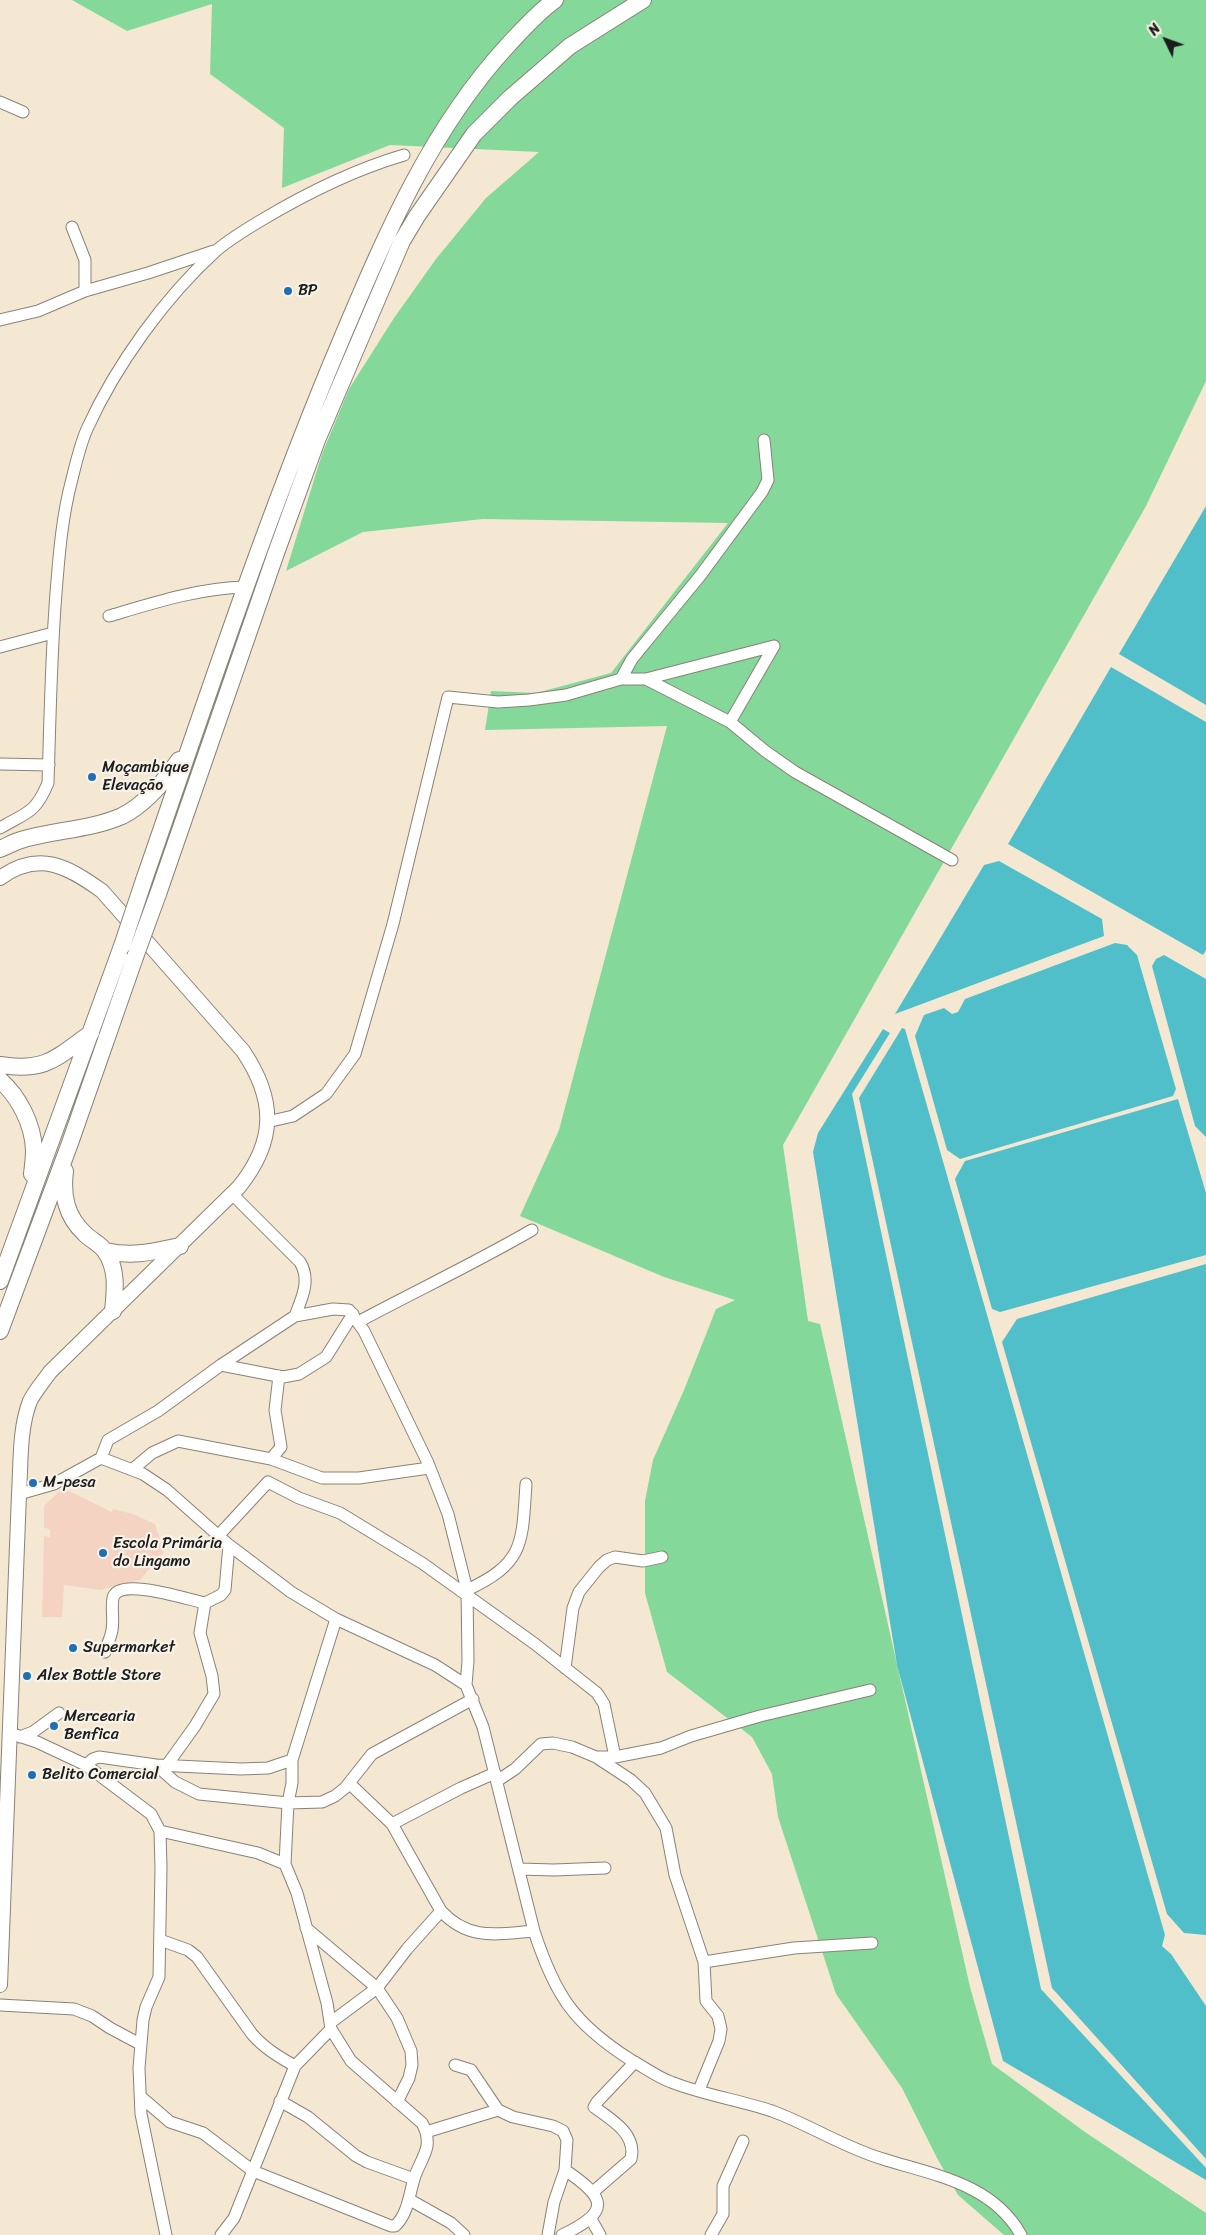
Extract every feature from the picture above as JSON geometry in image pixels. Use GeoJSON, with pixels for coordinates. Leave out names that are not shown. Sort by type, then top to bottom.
{"type":"FeatureCollection","features":[{"type":"Feature","properties":{"kind":"highway"},"geometry":{"type":"LineString","coordinates":[[0,1281],[31,1191],[122,946],[245,587],[315,402],[400,205],[436,141],[476,82],[520,33],[555,0]]}},
{"type":"Feature","properties":{"kind":"highway"},"geometry":{"type":"LineString","coordinates":[[0,1331],[70,1143],[317,440],[402,241],[416,216],[474,134],[510,98],[570,46],[643,0]]}},
{"type":"Feature","properties":{"kind":"highway"},"geometry":{"type":"LineString","coordinates":[[0,849],[21,840],[95,825],[122,815],[147,798],[167,778],[192,742]]}},
{"type":"Feature","properties":{"kind":"highway"},"geometry":{"type":"LineString","coordinates":[[0,1065],[37,1067],[51,1061],[90,1033]]}},
{"type":"Feature","properties":{"kind":"highway"},"geometry":{"type":"LineString","coordinates":[[0,1080],[22,1107],[29,1124],[34,1150],[31,1191]]}},
{"type":"Feature","properties":{"kind":"highway"},"geometry":{"type":"LineString","coordinates":[[70,1143],[63,1188],[68,1211],[84,1233],[105,1251],[115,1276],[113,1311]]}},
{"type":"Feature","properties":{"kind":"highway"},"geometry":{"type":"LineString","coordinates":[[105,1251],[124,1255],[180,1246]]}},
{"type":"Feature","properties":{"kind":"main road"},"geometry":{"type":"LineString","coordinates":[[0,878],[25,865],[50,865],[76,872],[102,891],[243,1051],[252,1065],[265,1096],[267,1122],[266,1138],[260,1157],[252,1171],[232,1194],[180,1246],[50,1372],[30,1401],[24,1430],[19,1494],[15,1735],[0,1985]]}},
{"type":"Feature","properties":{"kind":"street"},"geometry":{"type":"LineString","coordinates":[[0,102],[23,112]]}},
{"type":"Feature","properties":{"kind":"street"},"geometry":{"type":"LineString","coordinates":[[0,320],[38,311],[85,291],[148,273],[218,249],[282,208],[329,184],[385,160],[404,155]]}},
{"type":"Feature","properties":{"kind":"street"},"geometry":{"type":"LineString","coordinates":[[72,227],[85,260],[85,291]]}},
{"type":"Feature","properties":{"kind":"street"},"geometry":{"type":"LineString","coordinates":[[0,828],[25,816],[40,802],[48,783],[53,633],[60,542],[72,480],[86,431],[106,390],[138,342],[160,313],[218,249]]}},
{"type":"Feature","properties":{"kind":"street"},"geometry":{"type":"LineString","coordinates":[[621,679],[632,660],[700,576],[762,492],[768,480],[764,440]]}},
{"type":"Feature","properties":{"kind":"street"},"geometry":{"type":"LineString","coordinates":[[109,616],[148,604],[220,588],[245,587]]}},
{"type":"Feature","properties":{"kind":"street"},"geometry":{"type":"LineString","coordinates":[[0,647],[53,633]]}},
{"type":"Feature","properties":{"kind":"street"},"geometry":{"type":"LineString","coordinates":[[267,1122],[293,1116],[326,1094],[355,1054],[393,924],[448,696],[498,702],[566,695],[621,679],[646,679],[774,646],[730,722]]}},
{"type":"Feature","properties":{"kind":"street"},"geometry":{"type":"LineString","coordinates":[[646,679],[730,722],[764,752],[795,772],[952,860]]}},
{"type":"Feature","properties":{"kind":"street"},"geometry":{"type":"LineString","coordinates":[[0,764],[49,765]]}},
{"type":"Feature","properties":{"kind":"street"},"geometry":{"type":"LineString","coordinates":[[232,1194],[300,1262],[304,1269],[306,1287],[295,1316]]}},
{"type":"Feature","properties":{"kind":"street"},"geometry":{"type":"LineString","coordinates":[[221,1365],[279,1376],[299,1374],[326,1357],[355,1318],[469,1266],[532,1230]]}},
{"type":"Feature","properties":{"kind":"street"},"geometry":{"type":"LineString","coordinates":[[19,1494],[54,1484],[101,1458],[108,1440],[158,1411],[221,1365],[295,1316],[333,1310],[349,1310],[364,1331],[430,1468],[448,1514],[466,1592],[468,1661],[466,1685],[483,1727],[534,1931],[544,1962],[562,1997],[580,2020],[606,2044],[669,2082],[800,2121],[880,2159],[927,2171],[967,2186],[1001,2208],[1013,2220],[1021,2235]]}},
{"type":"Feature","properties":{"kind":"street"},"geometry":{"type":"LineString","coordinates":[[271,1459],[281,1447],[275,1410],[279,1376]]}},
{"type":"Feature","properties":{"kind":"street"},"geometry":{"type":"LineString","coordinates":[[133,1469],[152,1453],[178,1441],[271,1459],[322,1478],[341,1479],[430,1468]]}},
{"type":"Feature","properties":{"kind":"street"},"geometry":{"type":"LineString","coordinates":[[101,1458],[133,1469],[167,1490],[218,1536],[291,1592],[336,1619],[434,1665],[466,1685]]}},
{"type":"Feature","properties":{"kind":"street"},"geometry":{"type":"LineString","coordinates":[[218,1536],[266,1484],[271,1483],[299,1498],[340,1513],[466,1592],[601,1698],[615,1757]]}},
{"type":"Feature","properties":{"kind":"street"},"geometry":{"type":"LineString","coordinates":[[466,1592],[491,1579],[506,1567],[517,1549],[523,1530],[526,1484]]}},
{"type":"Feature","properties":{"kind":"street"},"geometry":{"type":"LineString","coordinates":[[105,1652],[112,1630],[113,1598],[116,1592],[124,1588],[135,1589],[171,1594],[205,1603],[221,1595],[225,1590],[229,1544]]}},
{"type":"Feature","properties":{"kind":"street"},"geometry":{"type":"LineString","coordinates":[[565,1668],[573,1608],[579,1592],[599,1567],[616,1556],[643,1561],[662,1557]]}},
{"type":"Feature","properties":{"kind":"street"},"geometry":{"type":"LineString","coordinates":[[161,1765],[195,1726],[214,1694],[212,1676],[200,1634],[205,1603]]}},
{"type":"Feature","properties":{"kind":"street"},"geometry":{"type":"LineString","coordinates":[[141,2097],[170,2122],[203,2133],[253,2172],[391,2226],[394,2226],[399,2221],[410,2200],[414,2179],[427,2146],[426,2132],[422,2123],[351,2061],[330,2026],[327,2003],[297,1893],[285,1864],[288,1803],[292,1783],[292,1760],[336,1619]]}},
{"type":"Feature","properties":{"kind":"street"},"geometry":{"type":"LineString","coordinates":[[596,1757],[615,1757],[662,1748],[691,1736],[752,1718],[870,1690]]}},
{"type":"Feature","properties":{"kind":"street"},"geometry":{"type":"LineString","coordinates":[[161,1765],[175,1782],[187,1790],[199,1794],[288,1803],[322,1802],[335,1796],[349,1783],[372,1754],[472,1699]]}},
{"type":"Feature","properties":{"kind":"street"},"geometry":{"type":"LineString","coordinates":[[15,1735],[33,1732],[59,1714]]}},
{"type":"Feature","properties":{"kind":"street"},"geometry":{"type":"LineString","coordinates":[[15,1735],[37,1742],[86,1765],[151,1814],[160,1831],[158,1977],[146,2007],[140,2044],[141,2114],[162,2233]]}},
{"type":"Feature","properties":{"kind":"street"},"geometry":{"type":"LineString","coordinates":[[392,1824],[461,1788],[515,1770],[541,1744],[553,1743],[572,1747],[596,1757],[631,1780],[645,1793],[666,1828],[676,1875],[704,1962],[706,2001],[718,2016],[721,2029],[719,2041],[698,2090]]}},
{"type":"Feature","properties":{"kind":"street"},"geometry":{"type":"LineString","coordinates":[[86,1765],[93,1759],[100,1757],[161,1765],[259,1769],[292,1760]]}},
{"type":"Feature","properties":{"kind":"street"},"geometry":{"type":"LineString","coordinates":[[349,1783],[392,1824],[441,1911],[460,1928],[475,1933],[492,1934],[534,1931]]}},
{"type":"Feature","properties":{"kind":"street"},"geometry":{"type":"LineString","coordinates":[[160,1831],[258,1853],[285,1864]]}},
{"type":"Feature","properties":{"kind":"street"},"geometry":{"type":"LineString","coordinates":[[519,1869],[605,1868]]}},
{"type":"Feature","properties":{"kind":"street"},"geometry":{"type":"LineString","coordinates":[[221,2235],[234,2218],[295,2066],[330,2026],[377,1988],[407,1949],[441,1911]]}},
{"type":"Feature","properties":{"kind":"street"},"geometry":{"type":"LineString","coordinates":[[306,1928],[377,1988],[397,2018],[411,2051],[412,2065],[410,2078],[397,2102]]}},
{"type":"Feature","properties":{"kind":"street"},"geometry":{"type":"LineString","coordinates":[[160,1940],[188,1950],[197,1957],[260,2044],[295,2066]]}},
{"type":"Feature","properties":{"kind":"street"},"geometry":{"type":"LineString","coordinates":[[704,1962],[794,1948],[872,1943]]}},
{"type":"Feature","properties":{"kind":"street"},"geometry":{"type":"LineString","coordinates":[[0,2005],[74,2009],[92,2016],[140,2044]]}},
{"type":"Feature","properties":{"kind":"street"},"geometry":{"type":"LineString","coordinates":[[593,2192],[631,2159],[632,2146],[629,2138],[622,2129],[594,2107],[635,2062]]}},
{"type":"Feature","properties":{"kind":"street"},"geometry":{"type":"LineString","coordinates":[[455,2065],[470,2070],[498,2110],[513,2117],[553,2126],[563,2131],[567,2140],[565,2170],[554,2202],[548,2235]]}},
{"type":"Feature","properties":{"kind":"street"},"geometry":{"type":"LineString","coordinates":[[280,2102],[308,2117],[362,2159],[414,2179]]}},
{"type":"Feature","properties":{"kind":"street"},"geometry":{"type":"LineString","coordinates":[[426,2132],[498,2110]]}},
{"type":"Feature","properties":{"kind":"street"},"geometry":{"type":"LineString","coordinates":[[712,2234],[723,2214],[723,2186],[743,2141]]}},
{"type":"Feature","properties":{"kind":"street"},"geometry":{"type":"LineString","coordinates":[[562,2235],[591,2219],[598,2209],[599,2203],[593,2192],[565,2170]]}},
{"type":"Feature","properties":{"kind":"street"},"geometry":{"type":"LineString","coordinates":[[410,2200],[451,2224],[464,2235]]}},
{"type":"Feature","properties":{"kind":"street"},"geometry":{"type":"LineString","coordinates":[[591,2219],[600,2235]]}},
{"type":"Feature","properties":{"kind":"shaded area","name":"Escola Primária do Lingamo"},"geometry":{"type":"Polygon","coordinates":[[[63,1488],[112,1512],[113,1509],[133,1514],[155,1524],[164,1552],[140,1580],[100,1590],[64,1585],[62,1617],[42,1617],[44,1536],[50,1537],[50,1529],[44,1528],[44,1506],[63,1488]]]}},
{"type":"Feature","properties":{"kind":"green space"},"geometry":{"type":"Polygon","coordinates":[[[72,0],[1206,0],[1206,381],[1146,506],[783,1145],[808,1321],[820,1324],[970,1987],[992,2064],[1085,2132],[1206,2213],[1206,2235],[1004,2235],[958,2195],[902,2088],[836,1994],[778,1817],[772,1774],[752,1737],[667,1672],[645,1593],[645,1501],[653,1460],[684,1390],[716,1309],[735,1300],[664,1277],[520,1216],[559,1130],[667,726],[485,730],[491,691],[536,693],[611,673],[728,523],[483,519],[363,532],[286,571],[322,454],[349,389],[394,318],[436,259],[486,198],[539,152],[390,145],[282,188],[284,128],[210,74],[212,4],[127,31],[72,0]]]}},
{"type":"Feature","properties":{"kind":"water"},"geometry":{"type":"Polygon","coordinates":[[[1206,506],[1206,705],[1119,654],[1206,506]]]}},
{"type":"Feature","properties":{"kind":"water"},"geometry":{"type":"Polygon","coordinates":[[[1111,667],[1206,722],[1206,950],[1203,955],[1008,844],[1111,667]]]}},
{"type":"Feature","properties":{"kind":"water"},"geometry":{"type":"Polygon","coordinates":[[[999,861],[1102,919],[1104,936],[895,1014],[984,865],[999,861]]]}},
{"type":"Feature","properties":{"kind":"water"},"geometry":{"type":"Polygon","coordinates":[[[1115,943],[1127,945],[1137,955],[1176,1089],[1173,1096],[960,1159],[947,1150],[915,1036],[924,1015],[944,1008],[952,1014],[958,1012],[965,999],[1115,943]]]}},
{"type":"Feature","properties":{"kind":"water"},"geometry":{"type":"Polygon","coordinates":[[[1164,955],[1206,979],[1206,1137],[1195,1126],[1152,966],[1156,959],[1164,955]]]}},
{"type":"Feature","properties":{"kind":"water"},"geometry":{"type":"Polygon","coordinates":[[[902,1028],[905,1029],[1165,1935],[1162,1946],[1171,1954],[1206,2006],[1206,2159],[1052,1988],[859,1098],[902,1028]]]}},
{"type":"Feature","properties":{"kind":"water"},"geometry":{"type":"Polygon","coordinates":[[[883,1029],[890,1033],[852,1094],[1041,1989],[1206,2168],[1206,2180],[1003,2061],[897,1665],[813,1152],[818,1133],[883,1029]]]}},
{"type":"Feature","properties":{"kind":"water"},"geometry":{"type":"Polygon","coordinates":[[[1178,1099],[1206,1193],[1206,1255],[1000,1312],[992,1309],[955,1179],[965,1161],[1178,1099]]]}},
{"type":"Feature","properties":{"kind":"water"},"geometry":{"type":"Polygon","coordinates":[[[1206,1264],[1206,1935],[1184,1933],[1167,1914],[1002,1342],[1017,1319],[1206,1264]]]}},
{"type":"Feature","properties":{"kind":"place","name":"BP"},"geometry":{"type":"Point","coordinates":[288,291]}},
{"type":"Feature","properties":{"kind":"place","name":"Moçambique Elevação"},"geometry":{"type":"Point","coordinates":[92,777]}},
{"type":"Feature","properties":{"kind":"place","name":"M-pesa"},"geometry":{"type":"Point","coordinates":[33,1483]}},
{"type":"Feature","properties":{"kind":"place","name":"Escola Primária do Lingamo"},"geometry":{"type":"Point","coordinates":[103,1553]}},
{"type":"Feature","properties":{"kind":"place","name":"Supermarket"},"geometry":{"type":"Point","coordinates":[73,1648]}},
{"type":"Feature","properties":{"kind":"place","name":"Alex Bottle Store"},"geometry":{"type":"Point","coordinates":[27,1676]}},
{"type":"Feature","properties":{"kind":"place","name":"Mercearia Benfica"},"geometry":{"type":"Point","coordinates":[54,1726]}},
{"type":"Feature","properties":{"kind":"place","name":"Belito Comercial"},"geometry":{"type":"Point","coordinates":[32,1775]}}]}
